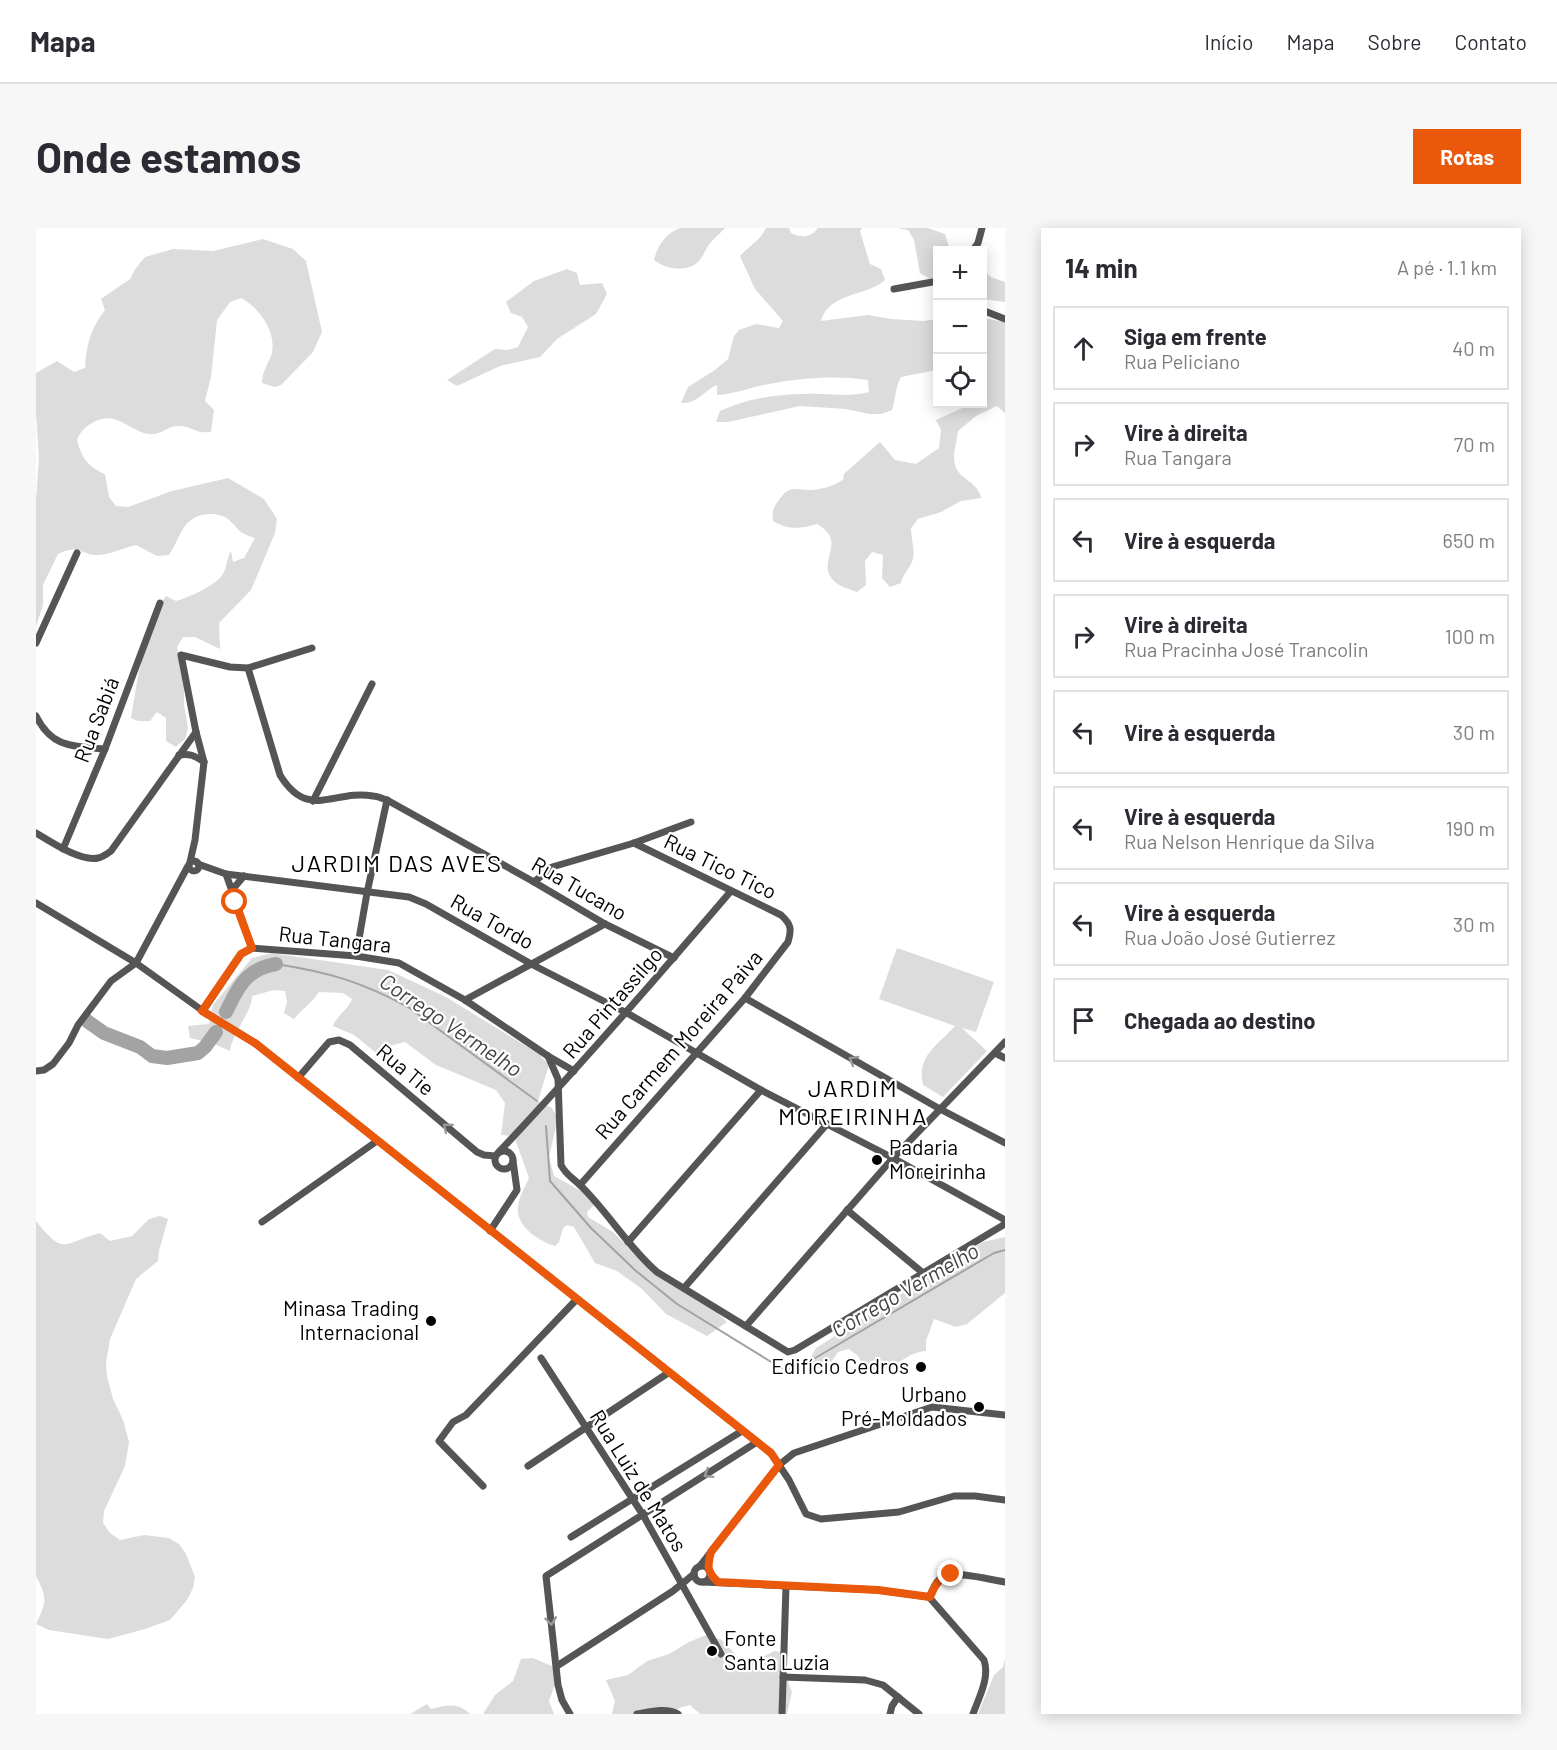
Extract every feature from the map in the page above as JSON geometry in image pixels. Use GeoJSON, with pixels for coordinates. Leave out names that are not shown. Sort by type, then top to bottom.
{"type":"FeatureCollection","features":[{"type":"Feature","properties":{"kind":"street"},"geometry":{"type":"LineString","coordinates":[[976,246],[982,228]]}},
{"type":"Feature","properties":{"kind":"street"},"geometry":{"type":"LineString","coordinates":[[894,289],[933,282]]}},
{"type":"Feature","properties":{"kind":"street"},"geometry":{"type":"LineString","coordinates":[[987,312],[1005,319]]}},
{"type":"Feature","properties":{"kind":"street"},"geometry":{"type":"LineString","coordinates":[[36,643],[77,553]]}},
{"type":"Feature","properties":{"kind":"street","name":"Rua Sabiá"},"geometry":{"type":"LineString","coordinates":[[63,849],[105,749],[160,603]]}},
{"type":"Feature","properties":{"kind":"street"},"geometry":{"type":"LineString","coordinates":[[36,1071],[44,1070],[53,1064],[69,1043],[78,1025],[111,981],[136,963],[183,876],[193,866],[204,762],[182,655],[230,667],[248,668],[312,648]]}},
{"type":"Feature","properties":{"kind":"street"},"geometry":{"type":"LineString","coordinates":[[248,668],[280,775],[288,788],[298,796],[313,801],[372,684]]}},
{"type":"Feature","properties":{"kind":"street"},"geometry":{"type":"LineString","coordinates":[[36,716],[44,731],[60,743],[105,749]]}},
{"type":"Feature","properties":{"kind":"street"},"geometry":{"type":"LineString","coordinates":[[36,833],[63,849],[91,859],[101,858],[111,852],[196,732]]}},
{"type":"Feature","properties":{"kind":"street"},"geometry":{"type":"LineString","coordinates":[[179,755],[188,753],[204,762]]}},
{"type":"Feature","properties":{"kind":"street","name":"Rua Tucano"},"geometry":{"type":"LineString","coordinates":[[313,801],[373,795],[387,800],[605,924],[674,958]]}},
{"type":"Feature","properties":{"kind":"street"},"geometry":{"type":"LineString","coordinates":[[356,956],[387,800]]}},
{"type":"Feature","properties":{"kind":"street"},"geometry":{"type":"LineString","coordinates":[[534,882],[552,867],[634,843],[691,822]]}},
{"type":"Feature","properties":{"kind":"street","name":"Rua Tico Tico"},"geometry":{"type":"LineString","coordinates":[[634,843],[782,915],[789,922]]}},
{"type":"Feature","properties":{"kind":"street","name":"Rua Tordo"},"geometry":{"type":"LineString","coordinates":[[193,866],[226,874],[409,897],[426,904],[533,965],[627,1013],[761,1090],[893,1158],[1005,1222]]}},
{"type":"Feature","properties":{"kind":"street"},"geometry":{"type":"LineString","coordinates":[[214,871],[235,902]]}},
{"type":"Feature","properties":{"kind":"street"},"geometry":{"type":"LineString","coordinates":[[226,874],[252,948]]}},
{"type":"Feature","properties":{"kind":"street"},"geometry":{"type":"LineString","coordinates":[[232,890],[244,876]]}},
{"type":"Feature","properties":{"kind":"street","name":"Rua Pintassilgo"},"geometry":{"type":"LineString","coordinates":[[497,1154],[548,1102],[731,891]]}},
{"type":"Feature","properties":{"kind":"street"},"geometry":{"type":"LineString","coordinates":[[36,903],[136,963],[202,1011],[255,1043],[771,1453],[806,1514],[820,1519],[899,1512],[954,1496],[1005,1500]]}},
{"type":"Feature","properties":{"kind":"street","name":"Rua Carmem Moreira Paiva"},"geometry":{"type":"LineString","coordinates":[[580,1185],[745,998],[788,942],[792,931],[789,922]]}},
{"type":"Feature","properties":{"kind":"street"},"geometry":{"type":"LineString","coordinates":[[465,1000],[605,924]]}},
{"type":"Feature","properties":{"kind":"street","name":"Rua Tangara"},"geometry":{"type":"LineString","coordinates":[[202,1011],[241,954],[252,948],[356,956],[399,963],[465,1000],[574,1071]]}},
{"type":"Feature","properties":{"kind":"street"},"geometry":{"type":"LineString","coordinates":[[745,998],[940,1109],[1005,1143]]}},
{"type":"Feature","properties":{"kind":"street","name":"Rua Tie"},"geometry":{"type":"LineString","coordinates":[[298,1078],[329,1042],[339,1041],[350,1045],[477,1152],[484,1155],[497,1154]]}},
{"type":"Feature","properties":{"kind":"street"},"geometry":{"type":"LineString","coordinates":[[746,1326],[893,1158],[1005,1042]]}},
{"type":"Feature","properties":{"kind":"street"},"geometry":{"type":"LineString","coordinates":[[995,1053],[1005,1058]]}},
{"type":"Feature","properties":{"kind":"street"},"geometry":{"type":"LineString","coordinates":[[548,1056],[556,1071],[559,1089],[561,1165],[565,1173],[580,1185],[641,1258],[657,1272],[788,1352],[795,1350],[1005,1222]]}},
{"type":"Feature","properties":{"kind":"street"},"geometry":{"type":"LineString","coordinates":[[628,1242],[761,1090]]}},
{"type":"Feature","properties":{"kind":"street"},"geometry":{"type":"LineString","coordinates":[[548,1102],[555,1105],[560,1112]]}},
{"type":"Feature","properties":{"kind":"street"},"geometry":{"type":"LineString","coordinates":[[684,1288],[827,1124]]}},
{"type":"Feature","properties":{"kind":"street"},"geometry":{"type":"LineString","coordinates":[[502,1170],[509,1168],[516,1134]]}},
{"type":"Feature","properties":{"kind":"street"},"geometry":{"type":"LineString","coordinates":[[262,1222],[377,1141]]}},
{"type":"Feature","properties":{"kind":"street"},"geometry":{"type":"LineString","coordinates":[[490,1231],[518,1185],[512,1158],[505,1151],[497,1154],[495,1163],[518,1185]]}},
{"type":"Feature","properties":{"kind":"street"},"geometry":{"type":"LineString","coordinates":[[847,1210],[923,1273]]}},
{"type":"Feature","properties":{"kind":"street"},"geometry":{"type":"LineString","coordinates":[[483,1486],[439,1441],[453,1422],[466,1414],[576,1300]]}},
{"type":"Feature","properties":{"kind":"street","name":"Rua Luiz de Matos"},"geometry":{"type":"LineString","coordinates":[[541,1358],[643,1515],[721,1654]]}},
{"type":"Feature","properties":{"kind":"street"},"geometry":{"type":"LineString","coordinates":[[528,1466],[668,1373]]}},
{"type":"Feature","properties":{"kind":"street"},"geometry":{"type":"LineString","coordinates":[[701,1582],[706,1580],[705,1570],[711,1552],[779,1465],[794,1453],[932,1407],[1005,1415]]}},
{"type":"Feature","properties":{"kind":"street"},"geometry":{"type":"LineString","coordinates":[[571,1537],[742,1431]]}},
{"type":"Feature","properties":{"kind":"street"},"geometry":{"type":"LineString","coordinates":[[570,1714],[562,1700],[556,1666],[546,1576],[757,1442]]}},
{"type":"Feature","properties":{"kind":"street"},"geometry":{"type":"LineString","coordinates":[[556,1666],[682,1585],[694,1574],[705,1570]]}},
{"type":"Feature","properties":{"kind":"street"},"geometry":{"type":"LineString","coordinates":[[705,1570],[718,1582]]}},
{"type":"Feature","properties":{"kind":"street"},"geometry":{"type":"LineString","coordinates":[[694,1574],[696,1580],[701,1582]]}},
{"type":"Feature","properties":{"kind":"street"},"geometry":{"type":"LineString","coordinates":[[930,1597],[941,1577],[951,1574],[1005,1582]]}},
{"type":"Feature","properties":{"kind":"street"},"geometry":{"type":"LineString","coordinates":[[682,1585],[718,1582],[878,1590],[930,1597],[984,1660],[987,1669],[985,1681],[973,1714]]}},
{"type":"Feature","properties":{"kind":"street"},"geometry":{"type":"LineString","coordinates":[[782,1714],[786,1586]]}},
{"type":"Feature","properties":{"kind":"street"},"geometry":{"type":"LineString","coordinates":[[783,1677],[865,1680],[883,1685],[919,1714]]}},
{"type":"Feature","properties":{"kind":"street"},"geometry":{"type":"LineString","coordinates":[[890,1714],[898,1697]]}},
{"type":"Feature","properties":{"kind":"street"},"geometry":{"type":"LineString","coordinates":[[637,1714],[653,1711],[673,1711],[678,1714]]}},
{"type":"Feature","properties":{"kind":"shaded area"},"geometry":{"type":"Polygon","coordinates":[[[680,228],[725,228],[709,244],[700,260],[688,268],[676,269],[654,260],[663,241],[670,233],[680,228]]]}},
{"type":"Feature","properties":{"kind":"shaded area"},"geometry":{"type":"Polygon","coordinates":[[[766,228],[789,228],[791,233],[802,236],[812,234],[818,228],[862,228],[860,231],[870,264],[881,269],[885,280],[832,305],[825,312],[821,321],[868,315],[891,319],[933,320],[933,371],[901,377],[892,410],[881,414],[869,414],[846,409],[800,406],[728,422],[716,422],[720,411],[770,396],[846,395],[869,392],[868,380],[843,378],[793,380],[717,395],[717,385],[692,401],[681,403],[688,387],[728,359],[734,336],[739,330],[756,324],[779,328],[783,321],[755,289],[740,256],[764,233],[766,228]]]}},
{"type":"Feature","properties":{"kind":"shaded area"},"geometry":{"type":"Polygon","coordinates":[[[897,228],[928,228],[945,234],[949,246],[933,246],[933,278],[930,279],[920,273],[914,240],[908,230],[897,228]]]}},
{"type":"Feature","properties":{"kind":"shaded area"},"geometry":{"type":"Polygon","coordinates":[[[263,239],[293,249],[306,261],[322,332],[313,352],[281,385],[275,387],[262,383],[271,356],[270,330],[261,315],[248,302],[241,298],[230,302],[217,320],[211,377],[205,401],[214,410],[211,432],[176,426],[149,434],[110,418],[96,421],[87,427],[77,440],[86,461],[105,474],[109,497],[116,506],[128,507],[172,491],[228,478],[264,499],[277,519],[275,533],[251,590],[219,623],[220,649],[195,637],[183,637],[177,647],[184,682],[184,705],[188,728],[185,739],[176,747],[166,741],[166,718],[157,712],[150,721],[138,721],[131,718],[143,654],[153,622],[166,596],[176,601],[209,587],[223,574],[231,551],[233,562],[244,558],[255,538],[242,532],[226,518],[210,514],[201,515],[188,522],[169,555],[157,556],[136,545],[99,555],[77,550],[58,554],[43,585],[43,605],[36,627],[36,499],[39,458],[36,373],[57,361],[74,372],[85,368],[90,337],[105,310],[101,299],[130,279],[145,257],[173,249],[213,251],[263,239]]]}},
{"type":"Feature","properties":{"kind":"shaded area"},"geometry":{"type":"Polygon","coordinates":[[[567,269],[577,273],[580,285],[602,283],[607,294],[596,314],[557,339],[540,357],[500,366],[457,386],[447,380],[495,349],[507,350],[518,347],[528,327],[522,317],[511,313],[506,302],[534,281],[567,269]]]}},
{"type":"Feature","properties":{"kind":"shaded area"},"geometry":{"type":"Polygon","coordinates":[[[987,273],[1005,282],[1005,302],[987,300],[987,273]]]}},
{"type":"Feature","properties":{"kind":"shaded area"},"geometry":{"type":"Polygon","coordinates":[[[987,319],[1005,322],[1005,413],[997,406],[976,416],[958,431],[954,457],[957,470],[976,488],[981,498],[961,501],[941,512],[918,519],[911,528],[913,558],[901,583],[890,587],[882,578],[883,555],[872,552],[865,561],[866,585],[857,592],[840,585],[829,575],[828,560],[831,538],[826,531],[817,524],[794,528],[773,521],[775,505],[786,492],[832,486],[843,480],[844,474],[880,442],[895,460],[916,464],[939,448],[941,430],[936,420],[962,408],[987,408],[987,319]]]}},
{"type":"Feature","properties":{"kind":"shaded area"},"geometry":{"type":"Polygon","coordinates":[[[897,948],[994,982],[976,1032],[962,1028],[987,1051],[943,1097],[923,1085],[923,1066],[930,1052],[955,1026],[879,999],[897,948]]]}},
{"type":"Feature","properties":{"kind":"shaded area"},"geometry":{"type":"Polygon","coordinates":[[[272,953],[388,970],[446,997],[539,1054],[549,1065],[538,1101],[552,1108],[558,1118],[549,1157],[554,1176],[592,1197],[596,1203],[587,1212],[588,1217],[613,1232],[654,1272],[701,1297],[727,1322],[707,1336],[666,1314],[642,1289],[617,1271],[595,1263],[574,1227],[567,1225],[563,1228],[559,1242],[555,1246],[529,1232],[520,1220],[518,1206],[529,1178],[514,1136],[501,1135],[505,1103],[496,1090],[436,1065],[405,1042],[393,1045],[382,1053],[376,1053],[354,1035],[333,1026],[352,999],[343,993],[319,992],[294,1019],[284,1013],[287,1002],[285,991],[274,990],[252,996],[249,1009],[234,1037],[230,1051],[212,1043],[190,1038],[188,1026],[209,1024],[213,1005],[252,958],[272,953]]]}},
{"type":"Feature","properties":{"kind":"shaded area"},"geometry":{"type":"Polygon","coordinates":[[[160,1216],[168,1219],[158,1261],[136,1279],[110,1339],[106,1363],[107,1376],[129,1442],[125,1466],[104,1511],[103,1523],[110,1533],[120,1540],[144,1535],[169,1538],[179,1544],[186,1554],[195,1577],[193,1588],[187,1600],[170,1620],[145,1629],[108,1639],[49,1630],[36,1624],[42,1611],[44,1596],[36,1576],[36,1221],[53,1239],[65,1244],[100,1233],[110,1241],[132,1236],[149,1219],[160,1216]]]}},
{"type":"Feature","properties":{"kind":"shaded area"},"geometry":{"type":"Polygon","coordinates":[[[1005,1237],[1005,1293],[967,1324],[956,1327],[934,1319],[926,1341],[926,1351],[909,1356],[882,1370],[864,1367],[858,1356],[849,1349],[838,1352],[832,1361],[814,1370],[805,1367],[816,1348],[983,1242],[1005,1237]]]}},
{"type":"Feature","properties":{"kind":"shaded area"},"geometry":{"type":"Polygon","coordinates":[[[706,1635],[722,1640],[746,1666],[774,1651],[781,1652],[792,1692],[787,1714],[700,1714],[690,1705],[679,1708],[674,1714],[612,1714],[615,1701],[606,1680],[628,1675],[647,1661],[669,1654],[706,1635]]]}},
{"type":"Feature","properties":{"kind":"shaded area"},"geometry":{"type":"Polygon","coordinates":[[[533,1658],[554,1667],[557,1678],[549,1701],[554,1714],[483,1714],[495,1695],[513,1681],[521,1659],[533,1658]]]}},
{"type":"Feature","properties":{"kind":"shaded area"},"geometry":{"type":"Polygon","coordinates":[[[1005,1659],[1005,1714],[978,1714],[994,1675],[1003,1667],[1005,1659]]]}},
{"type":"Feature","properties":{"kind":"shaded area"},"geometry":{"type":"Polygon","coordinates":[[[427,1704],[431,1709],[456,1706],[470,1714],[410,1714],[427,1704]]]}},
{"type":"Feature","properties":{"kind":"waterway","name":"Corrego Vermelho"},"geometry":{"type":"LineString","coordinates":[[276,964],[344,979],[408,1007],[537,1101]]}},
{"type":"Feature","properties":{"kind":"waterway"},"geometry":{"type":"LineString","coordinates":[[226,1012],[244,980],[257,970],[276,964]]}},
{"type":"Feature","properties":{"kind":"waterway"},"geometry":{"type":"LineString","coordinates":[[87,1021],[104,1033],[140,1047],[152,1056],[167,1058],[198,1053],[216,1032]]}},
{"type":"Feature","properties":{"kind":"waterway","name":"Corrego Vermelho"},"geometry":{"type":"LineString","coordinates":[[546,1126],[550,1181],[591,1228],[636,1271],[677,1304],[781,1368],[792,1369],[805,1364],[994,1253],[1005,1250]]}},
{"type":"Feature","properties":{"kind":"place","name":"Padaria Moreirinha"},"geometry":{"type":"Point","coordinates":[877,1160]}},
{"type":"Feature","properties":{"kind":"place","name":"Minasa Trading Internacional"},"geometry":{"type":"Point","coordinates":[431,1321]}},
{"type":"Feature","properties":{"kind":"place","name":"Edifício Cedros"},"geometry":{"type":"Point","coordinates":[921,1367]}},
{"type":"Feature","properties":{"kind":"place","name":"Urbano Pré-Moldados"},"geometry":{"type":"Point","coordinates":[979,1407]}},
{"type":"Feature","properties":{"kind":"place","name":"Fonte Santa Luzia"},"geometry":{"type":"Point","coordinates":[712,1651]}},
{"type":"Feature","properties":{"kind":"district","name":"JARDIM DAS AVES"},"geometry":{"type":"Point","coordinates":[397,864]}},
{"type":"Feature","properties":{"kind":"district","name":"JARDIM MOREIRINHA"},"geometry":{"type":"Point","coordinates":[853,1103]}},
{"type":"Feature","properties":{"kind":"route"},"geometry":{"type":"LineString","coordinates":[[235,902],[252,948],[241,954],[202,1011],[255,1043],[771,1453],[779,1465],[711,1552],[707,1568],[718,1582],[878,1590],[930,1597],[941,1577],[951,1574]]}}]}
